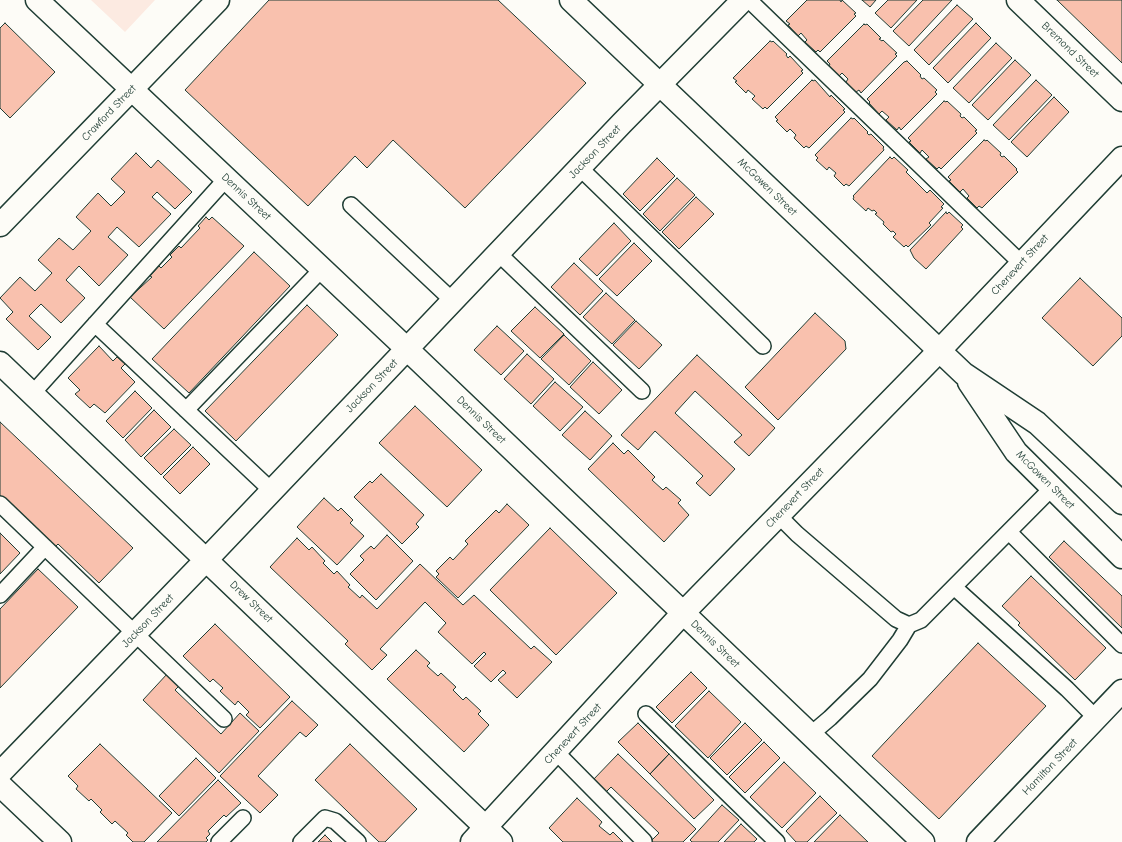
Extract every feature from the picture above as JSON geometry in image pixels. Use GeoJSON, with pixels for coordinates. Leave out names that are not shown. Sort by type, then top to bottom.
{"type":"FeatureCollection","features":[{"type":"Feature","properties":{"kind":"street","name":"Dennis Street"},"geometry":{"type":"LineString","coordinates":[[37,0],[407,349],[922,842]]}},
{"type":"Feature","properties":{"kind":"street","name":"Crawford Street"},"geometry":{"type":"LineString","coordinates":[[0,225],[217,0]]}},
{"type":"Feature","properties":{"kind":"street","name":"McGowen Street"},"geometry":{"type":"LineString","coordinates":[[571,0],[964,374],[1037,423],[1122,503]]}},
{"type":"Feature","properties":{"kind":"street","name":"Jackson Street"},"geometry":{"type":"LineString","coordinates":[[0,773],[207,559],[659,84],[743,0]]}},
{"type":"Feature","properties":{"kind":"street","name":"Bremond Street"},"geometry":{"type":"LineString","coordinates":[[1018,0],[1122,100]]}},
{"type":"Feature","properties":{"kind":"street","name":"Chenevert Street"},"geometry":{"type":"LineString","coordinates":[[487,837],[556,752],[683,613],[939,351],[1122,158]]}},
{"type":"Feature","properties":{"kind":"street","name":"Drew Street"},"geometry":{"type":"LineString","coordinates":[[0,363],[207,559],[487,837]]}},
{"type":"Feature","properties":{"kind":"street","name":"McGowen Street"},"geometry":{"type":"LineString","coordinates":[[964,374],[1016,452],[1122,557]]}},
{"type":"Feature","properties":{"kind":"street","name":"Hamilton Street"},"geometry":{"type":"LineString","coordinates":[[978,842],[1122,691]]}},
{"type":"Feature","properties":{"kind":"street"},"geometry":{"type":"LineString","coordinates":[[0,785],[60,842]]}},
{"type":"Feature","properties":{"kind":"lane"},"geometry":{"type":"LineString","coordinates":[[749,0],[1022,264]]}},
{"type":"Feature","properties":{"kind":"lane"},"geometry":{"type":"LineString","coordinates":[[580,168],[763,346]]}},
{"type":"Feature","properties":{"kind":"lane"},"geometry":{"type":"LineString","coordinates":[[32,394],[226,179]]}},
{"type":"Feature","properties":{"kind":"lane"},"geometry":{"type":"LineString","coordinates":[[350,205],[453,301]]}},
{"type":"Feature","properties":{"kind":"lane"},"geometry":{"type":"LineString","coordinates":[[498,253],[642,391]]}},
{"type":"Feature","properties":{"kind":"lane"},"geometry":{"type":"LineString","coordinates":[[186,410],[322,269]]}},
{"type":"Feature","properties":{"kind":"lane"},"geometry":{"type":"LineString","coordinates":[[95,324],[272,491]]}},
{"type":"Feature","properties":{"kind":"lane"},"geometry":{"type":"LineString","coordinates":[[810,735],[830,718],[870,679],[900,640],[909,625],[920,620],[1052,488]]}},
{"type":"Feature","properties":{"kind":"lane"},"geometry":{"type":"LineString","coordinates":[[0,504],[224,719]]}},
{"type":"Feature","properties":{"kind":"lane"},"geometry":{"type":"LineString","coordinates":[[778,515],[797,534],[896,619],[909,625]]}},
{"type":"Feature","properties":{"kind":"lane"},"geometry":{"type":"LineString","coordinates":[[1009,532],[1122,645]]}},
{"type":"Feature","properties":{"kind":"lane"},"geometry":{"type":"LineString","coordinates":[[0,595],[45,547]]}},
{"type":"Feature","properties":{"kind":"lane"},"geometry":{"type":"LineString","coordinates":[[954,587],[1096,718]]}},
{"type":"Feature","properties":{"kind":"lane"},"geometry":{"type":"LineString","coordinates":[[646,714],[778,842]]}},
{"type":"Feature","properties":{"kind":"lane"},"geometry":{"type":"LineString","coordinates":[[556,752],[644,841]]}},
{"type":"Feature","properties":{"kind":"lane"},"geometry":{"type":"LineString","coordinates":[[219,842],[243,818]]}},
{"type":"Feature","properties":{"kind":"lane"},"geometry":{"type":"LineString","coordinates":[[301,842],[325,818],[335,821],[358,842]]}},
{"type":"Feature","properties":{"kind":"shaded area"},"geometry":{"type":"Polygon","coordinates":[[[91,0],[155,0],[125,32],[91,0]]]}},
{"type":"Feature","properties":{"kind":"building"},"geometry":{"type":"Polygon","coordinates":[[[269,0],[498,0],[586,83],[465,208],[393,140],[367,168],[355,156],[308,206],[185,90],[269,0]]]}},
{"type":"Feature","properties":{"kind":"building"},"geometry":{"type":"Polygon","coordinates":[[[807,0],[840,0],[841,2],[842,0],[856,13],[854,14],[856,16],[820,52],[818,50],[816,52],[805,42],[807,40],[801,33],[798,36],[788,25],[790,24],[786,21],[807,0]]]}},
{"type":"Feature","properties":{"kind":"building"},"geometry":{"type":"Polygon","coordinates":[[[862,0],[876,0],[870,7],[862,0]]]}},
{"type":"Feature","properties":{"kind":"building"},"geometry":{"type":"Polygon","coordinates":[[[888,0],[917,0],[891,28],[875,13],[888,0]]]}},
{"type":"Feature","properties":{"kind":"building"},"geometry":{"type":"Polygon","coordinates":[[[923,0],[952,0],[909,46],[893,31],[923,0]]]}},
{"type":"Feature","properties":{"kind":"building"},"geometry":{"type":"Polygon","coordinates":[[[1057,0],[1122,0],[1122,63],[1057,0]]]}},
{"type":"Feature","properties":{"kind":"building"},"geometry":{"type":"Polygon","coordinates":[[[957,5],[973,19],[929,65],[914,50],[957,5]]]}},
{"type":"Feature","properties":{"kind":"building"},"geometry":{"type":"Polygon","coordinates":[[[5,23],[55,72],[10,118],[0,108],[0,28],[5,23]]]}},
{"type":"Feature","properties":{"kind":"building"},"geometry":{"type":"Polygon","coordinates":[[[976,23],[991,38],[948,83],[933,68],[976,23]]]}},
{"type":"Feature","properties":{"kind":"building"},"geometry":{"type":"Polygon","coordinates":[[[864,24],[867,24],[881,38],[879,39],[882,41],[883,40],[897,53],[895,54],[897,56],[861,93],[859,90],[856,92],[846,82],[848,79],[842,73],[839,76],[829,66],[830,64],[827,61],[864,24]]]}},
{"type":"Feature","properties":{"kind":"building"},"geometry":{"type":"Polygon","coordinates":[[[770,41],[773,41],[787,54],[786,55],[788,58],[790,56],[803,70],[801,71],[803,73],[767,109],[765,107],[763,109],[752,99],[755,96],[748,90],[746,93],[733,78],[770,41]]]}},
{"type":"Feature","properties":{"kind":"building"},"geometry":{"type":"Polygon","coordinates":[[[996,43],[1012,58],[969,103],[953,88],[996,43]]]}},
{"type":"Feature","properties":{"kind":"building"},"geometry":{"type":"Polygon","coordinates":[[[1015,60],[1031,75],[988,120],[972,105],[1015,60]]]}},
{"type":"Feature","properties":{"kind":"building"},"geometry":{"type":"Polygon","coordinates":[[[907,61],[921,75],[920,76],[922,79],[924,78],[937,90],[935,92],[937,94],[901,130],[899,127],[897,130],[886,120],[889,117],[882,111],[879,114],[867,99],[904,62],[907,61]]]}},
{"type":"Feature","properties":{"kind":"building"},"geometry":{"type":"Polygon","coordinates":[[[812,80],[815,80],[830,97],[831,95],[845,109],[843,110],[845,112],[809,148],[806,146],[804,148],[794,138],[796,135],[790,129],[787,132],[776,121],[778,120],[775,117],[812,80]]]}},
{"type":"Feature","properties":{"kind":"building"},"geometry":{"type":"Polygon","coordinates":[[[1036,80],[1052,95],[1009,140],[993,125],[1036,80]]]}},
{"type":"Feature","properties":{"kind":"building"},"geometry":{"type":"Polygon","coordinates":[[[1054,97],[1069,112],[1027,157],[1011,142],[1054,97]]]}},
{"type":"Feature","properties":{"kind":"building"},"geometry":{"type":"Polygon","coordinates":[[[944,101],[947,101],[961,114],[960,116],[962,118],[964,117],[977,130],[975,131],[977,133],[941,169],[939,167],[937,169],[926,159],[929,157],[922,150],[920,153],[909,142],[911,141],[908,138],[944,101]]]}},
{"type":"Feature","properties":{"kind":"building"},"geometry":{"type":"Polygon","coordinates":[[[851,118],[854,118],[868,132],[867,133],[869,135],[871,134],[884,147],[884,150],[849,186],[846,184],[844,186],[834,176],[836,173],[829,167],[827,170],[816,160],[818,158],[815,155],[851,118]]]}},
{"type":"Feature","properties":{"kind":"building"},"geometry":{"type":"Polygon","coordinates":[[[984,140],[987,140],[1001,153],[1000,155],[1002,157],[1004,156],[1017,169],[1016,170],[1018,172],[982,208],[979,206],[977,208],[967,198],[969,196],[963,189],[960,192],[949,181],[951,180],[948,177],[984,140]]]}},
{"type":"Feature","properties":{"kind":"building"},"geometry":{"type":"Polygon","coordinates":[[[136,153],[151,168],[158,160],[192,192],[175,209],[157,192],[152,197],[171,214],[139,247],[117,227],[108,237],[128,255],[99,286],[79,266],[66,280],[85,298],[61,323],[41,304],[29,316],[51,337],[38,350],[6,319],[13,312],[0,298],[20,277],[35,291],[52,273],[38,260],[59,238],[73,250],[91,231],[76,217],[98,193],[111,206],[125,192],[111,179],[136,153]]]}},
{"type":"Feature","properties":{"kind":"building"},"geometry":{"type":"Polygon","coordinates":[[[890,157],[892,159],[894,157],[908,170],[906,172],[927,193],[930,190],[944,204],[941,207],[943,208],[929,223],[931,225],[908,247],[906,245],[904,247],[893,237],[896,234],[893,231],[891,232],[883,224],[884,222],[875,214],[877,213],[874,210],[872,211],[868,208],[866,211],[853,199],[853,196],[890,157]]]}},
{"type":"Feature","properties":{"kind":"building"},"geometry":{"type":"Polygon","coordinates":[[[657,158],[675,176],[640,211],[623,194],[657,158]]]}},
{"type":"Feature","properties":{"kind":"building"},"geometry":{"type":"Polygon","coordinates":[[[677,178],[695,195],[660,231],[643,214],[677,178]]]}},
{"type":"Feature","properties":{"kind":"building"},"geometry":{"type":"Polygon","coordinates":[[[696,197],[714,214],[679,249],[662,232],[696,197]]]}},
{"type":"Feature","properties":{"kind":"building"},"geometry":{"type":"Polygon","coordinates":[[[946,212],[947,214],[949,212],[963,225],[961,227],[963,229],[926,269],[914,258],[910,250],[946,212]]]}},
{"type":"Feature","properties":{"kind":"building"},"geometry":{"type":"Polygon","coordinates":[[[206,217],[209,220],[212,217],[244,246],[164,329],[130,297],[152,277],[150,276],[159,266],[161,268],[172,257],[170,255],[179,246],[181,248],[200,228],[198,226],[206,217]]]}},
{"type":"Feature","properties":{"kind":"building"},"geometry":{"type":"Polygon","coordinates":[[[614,223],[631,241],[597,276],[579,259],[614,223]]]}},
{"type":"Feature","properties":{"kind":"building"},"geometry":{"type":"Polygon","coordinates":[[[634,243],[652,261],[617,296],[599,279],[634,243]]]}},
{"type":"Feature","properties":{"kind":"building"},"geometry":{"type":"Polygon","coordinates":[[[254,252],[290,286],[189,393],[152,359],[254,252]]]}},
{"type":"Feature","properties":{"kind":"building"},"geometry":{"type":"Polygon","coordinates":[[[574,263],[603,291],[580,315],[551,287],[574,263]]]}},
{"type":"Feature","properties":{"kind":"building"},"geometry":{"type":"Polygon","coordinates":[[[1080,278],[1122,318],[1122,336],[1093,366],[1042,318],[1080,278]]]}},
{"type":"Feature","properties":{"kind":"building"},"geometry":{"type":"Polygon","coordinates":[[[606,293],[635,320],[612,344],[583,317],[606,293]]]}},
{"type":"Feature","properties":{"kind":"building"},"geometry":{"type":"Polygon","coordinates":[[[307,305],[338,335],[236,441],[205,411],[307,305]]]}},
{"type":"Feature","properties":{"kind":"building"},"geometry":{"type":"Polygon","coordinates":[[[535,307],[564,334],[540,358],[511,331],[535,307]]]}},
{"type":"Feature","properties":{"kind":"building"},"geometry":{"type":"Polygon","coordinates":[[[815,313],[845,341],[846,349],[778,420],[745,387],[815,313]]]}},
{"type":"Feature","properties":{"kind":"building"},"geometry":{"type":"Polygon","coordinates":[[[636,321],[662,345],[639,369],[613,345],[636,321]]]}},
{"type":"Feature","properties":{"kind":"building"},"geometry":{"type":"Polygon","coordinates":[[[497,326],[524,351],[501,375],[474,350],[497,326]]]}},
{"type":"Feature","properties":{"kind":"building"},"geometry":{"type":"Polygon","coordinates":[[[564,335],[591,361],[569,385],[541,359],[564,335]]]}},
{"type":"Feature","properties":{"kind":"building"},"geometry":{"type":"Polygon","coordinates":[[[99,346],[113,361],[117,357],[125,364],[121,368],[135,382],[105,413],[94,404],[90,408],[75,394],[80,390],[68,378],[99,346]]]}},
{"type":"Feature","properties":{"kind":"building"},"geometry":{"type":"Polygon","coordinates":[[[527,354],[554,379],[531,404],[504,379],[527,354]]]}},
{"type":"Feature","properties":{"kind":"building"},"geometry":{"type":"Polygon","coordinates":[[[697,355],[775,428],[749,456],[734,442],[742,435],[695,391],[675,413],[735,469],[710,496],[696,483],[703,476],[655,431],[638,450],[621,435],[697,355]]]}},
{"type":"Feature","properties":{"kind":"building"},"geometry":{"type":"Polygon","coordinates":[[[593,362],[622,390],[599,414],[570,387],[593,362]]]}},
{"type":"Feature","properties":{"kind":"building"},"geometry":{"type":"Polygon","coordinates":[[[555,382],[583,407],[560,431],[533,406],[555,382]]]}},
{"type":"Feature","properties":{"kind":"building"},"geometry":{"type":"Polygon","coordinates":[[[135,391],[152,408],[123,438],[106,421],[135,391]]]}},
{"type":"Feature","properties":{"kind":"building"},"geometry":{"type":"Polygon","coordinates":[[[415,406],[482,470],[447,507],[379,443],[415,406]]]}},
{"type":"Feature","properties":{"kind":"building"},"geometry":{"type":"Polygon","coordinates":[[[154,410],[171,427],[141,457],[125,440],[154,410]]]}},
{"type":"Feature","properties":{"kind":"building"},"geometry":{"type":"Polygon","coordinates":[[[585,411],[612,436],[590,460],[562,435],[585,411]]]}},
{"type":"Feature","properties":{"kind":"building"},"geometry":{"type":"Polygon","coordinates":[[[0,422],[133,548],[99,583],[58,544],[54,548],[0,496],[0,422]]]}},
{"type":"Feature","properties":{"kind":"building"},"geometry":{"type":"Polygon","coordinates":[[[174,429],[191,445],[161,475],[144,458],[174,429]]]}},
{"type":"Feature","properties":{"kind":"building"},"geometry":{"type":"Polygon","coordinates":[[[613,443],[624,454],[628,450],[655,477],[652,480],[663,490],[666,487],[681,500],[678,503],[689,515],[664,542],[588,469],[613,443]]]}},
{"type":"Feature","properties":{"kind":"building"},"geometry":{"type":"Polygon","coordinates":[[[193,447],[210,464],[180,494],[163,477],[193,447]]]}},
{"type":"Feature","properties":{"kind":"building"},"geometry":{"type":"Polygon","coordinates":[[[381,474],[424,515],[416,524],[419,527],[402,544],[354,497],[370,481],[372,483],[381,474]]]}},
{"type":"Feature","properties":{"kind":"building"},"geometry":{"type":"Polygon","coordinates":[[[324,498],[338,511],[341,508],[353,520],[350,523],[364,536],[337,565],[297,527],[324,498]]]}},
{"type":"Feature","properties":{"kind":"building"},"geometry":{"type":"Polygon","coordinates":[[[507,504],[529,525],[458,598],[436,577],[439,574],[436,571],[450,557],[453,560],[468,544],[465,541],[496,510],[499,513],[507,504]]]}},
{"type":"Feature","properties":{"kind":"building"},"geometry":{"type":"Polygon","coordinates":[[[550,528],[617,593],[556,655],[490,590],[550,528]]]}},
{"type":"Feature","properties":{"kind":"building"},"geometry":{"type":"Polygon","coordinates":[[[0,533],[20,553],[0,574],[0,533]]]}},
{"type":"Feature","properties":{"kind":"building"},"geometry":{"type":"Polygon","coordinates":[[[387,535],[413,561],[376,600],[350,574],[364,560],[360,556],[371,546],[374,549],[387,535]]]}},
{"type":"Feature","properties":{"kind":"building"},"geometry":{"type":"Polygon","coordinates":[[[297,538],[309,550],[312,547],[325,561],[323,563],[334,574],[337,571],[350,585],[348,587],[360,598],[362,595],[377,609],[420,564],[463,605],[474,595],[531,649],[534,646],[552,662],[517,698],[498,680],[506,673],[503,670],[491,682],[474,666],[486,654],[484,652],[472,664],[438,632],[446,623],[425,602],[380,649],[387,655],[372,670],[345,644],[348,641],[270,567],[297,538]]]}},
{"type":"Feature","properties":{"kind":"building"},"geometry":{"type":"Polygon","coordinates":[[[1064,541],[1122,596],[1122,628],[1049,557],[1064,541]]]}},
{"type":"Feature","properties":{"kind":"building"},"geometry":{"type":"Polygon","coordinates":[[[38,569],[78,607],[0,688],[0,609],[38,569]]]}},
{"type":"Feature","properties":{"kind":"building"},"geometry":{"type":"Polygon","coordinates":[[[1031,576],[1106,648],[1075,680],[1018,625],[1020,623],[1002,606],[1031,576]]]}},
{"type":"Feature","properties":{"kind":"building"},"geometry":{"type":"Polygon","coordinates":[[[215,624],[290,697],[260,728],[246,715],[249,712],[238,701],[235,705],[220,691],[223,688],[213,679],[210,682],[183,656],[215,624]]]}},
{"type":"Feature","properties":{"kind":"building"},"geometry":{"type":"Polygon","coordinates":[[[978,643],[1046,706],[939,819],[872,756],[978,643]]]}},
{"type":"Feature","properties":{"kind":"building"},"geometry":{"type":"Polygon","coordinates":[[[416,650],[430,663],[427,666],[438,676],[441,673],[456,687],[453,690],[463,700],[466,697],[481,711],[478,714],[489,725],[464,752],[387,679],[416,650]]]}},
{"type":"Feature","properties":{"kind":"building"},"geometry":{"type":"Polygon","coordinates":[[[691,672],[707,688],[672,723],[656,707],[691,672]]]}},
{"type":"Feature","properties":{"kind":"building"},"geometry":{"type":"Polygon","coordinates":[[[168,673],[180,685],[175,690],[221,734],[240,713],[259,731],[219,773],[143,700],[168,673]]]}},
{"type":"Feature","properties":{"kind":"building"},"geometry":{"type":"Polygon","coordinates":[[[709,691],[741,722],[708,758],[675,726],[709,691]]]}},
{"type":"Feature","properties":{"kind":"building"},"geometry":{"type":"Polygon","coordinates":[[[292,701],[318,725],[306,737],[300,732],[258,776],[278,795],[260,813],[220,776],[292,701]]]}},
{"type":"Feature","properties":{"kind":"building"},"geometry":{"type":"Polygon","coordinates":[[[638,723],[669,754],[650,774],[618,742],[638,723]]]}},
{"type":"Feature","properties":{"kind":"building"},"geometry":{"type":"Polygon","coordinates":[[[745,723],[762,740],[727,775],[710,758],[745,723]]]}},
{"type":"Feature","properties":{"kind":"building"},"geometry":{"type":"Polygon","coordinates":[[[764,742],[780,758],[745,793],[729,777],[764,742]]]}},
{"type":"Feature","properties":{"kind":"building"},"geometry":{"type":"Polygon","coordinates":[[[100,744],[172,813],[144,842],[133,842],[126,835],[128,833],[115,821],[112,824],[100,812],[102,810],[91,799],[89,801],[76,789],[78,786],[68,776],[100,744]]]}},
{"type":"Feature","properties":{"kind":"building"},"geometry":{"type":"Polygon","coordinates":[[[350,744],[417,809],[385,842],[379,842],[315,780],[350,744]]]}},
{"type":"Feature","properties":{"kind":"building"},"geometry":{"type":"Polygon","coordinates":[[[618,754],[696,829],[683,842],[650,842],[659,833],[611,787],[605,793],[592,781],[618,754]]]}},
{"type":"Feature","properties":{"kind":"building"},"geometry":{"type":"Polygon","coordinates":[[[669,754],[714,800],[694,819],[650,774],[669,754]]]}},
{"type":"Feature","properties":{"kind":"building"},"geometry":{"type":"Polygon","coordinates":[[[196,758],[216,778],[179,816],[159,796],[196,758]]]}},
{"type":"Feature","properties":{"kind":"building"},"geometry":{"type":"Polygon","coordinates":[[[784,762],[816,793],[782,828],[750,797],[784,762]]]}},
{"type":"Feature","properties":{"kind":"building"},"geometry":{"type":"Polygon","coordinates":[[[218,780],[241,803],[226,817],[224,815],[208,831],[210,834],[206,838],[208,840],[206,842],[157,842],[218,780]]]}},
{"type":"Feature","properties":{"kind":"building"},"geometry":{"type":"Polygon","coordinates":[[[820,796],[837,813],[807,842],[796,842],[786,831],[820,796]]]}},
{"type":"Feature","properties":{"kind":"building"},"geometry":{"type":"Polygon","coordinates":[[[577,798],[602,822],[599,826],[610,835],[613,832],[623,842],[563,842],[549,828],[577,798]]]}},
{"type":"Feature","properties":{"kind":"building"},"geometry":{"type":"Polygon","coordinates":[[[722,805],[739,820],[718,842],[692,842],[690,840],[722,805]]]}},
{"type":"Feature","properties":{"kind":"building"},"geometry":{"type":"Polygon","coordinates":[[[840,815],[868,842],[814,842],[840,815]]]}},
{"type":"Feature","properties":{"kind":"building"},"geometry":{"type":"Polygon","coordinates":[[[741,824],[757,839],[754,842],[724,842],[741,824]]]}},
{"type":"Feature","properties":{"kind":"building"},"geometry":{"type":"Polygon","coordinates":[[[325,835],[332,842],[318,842],[325,835]]]}}]}
